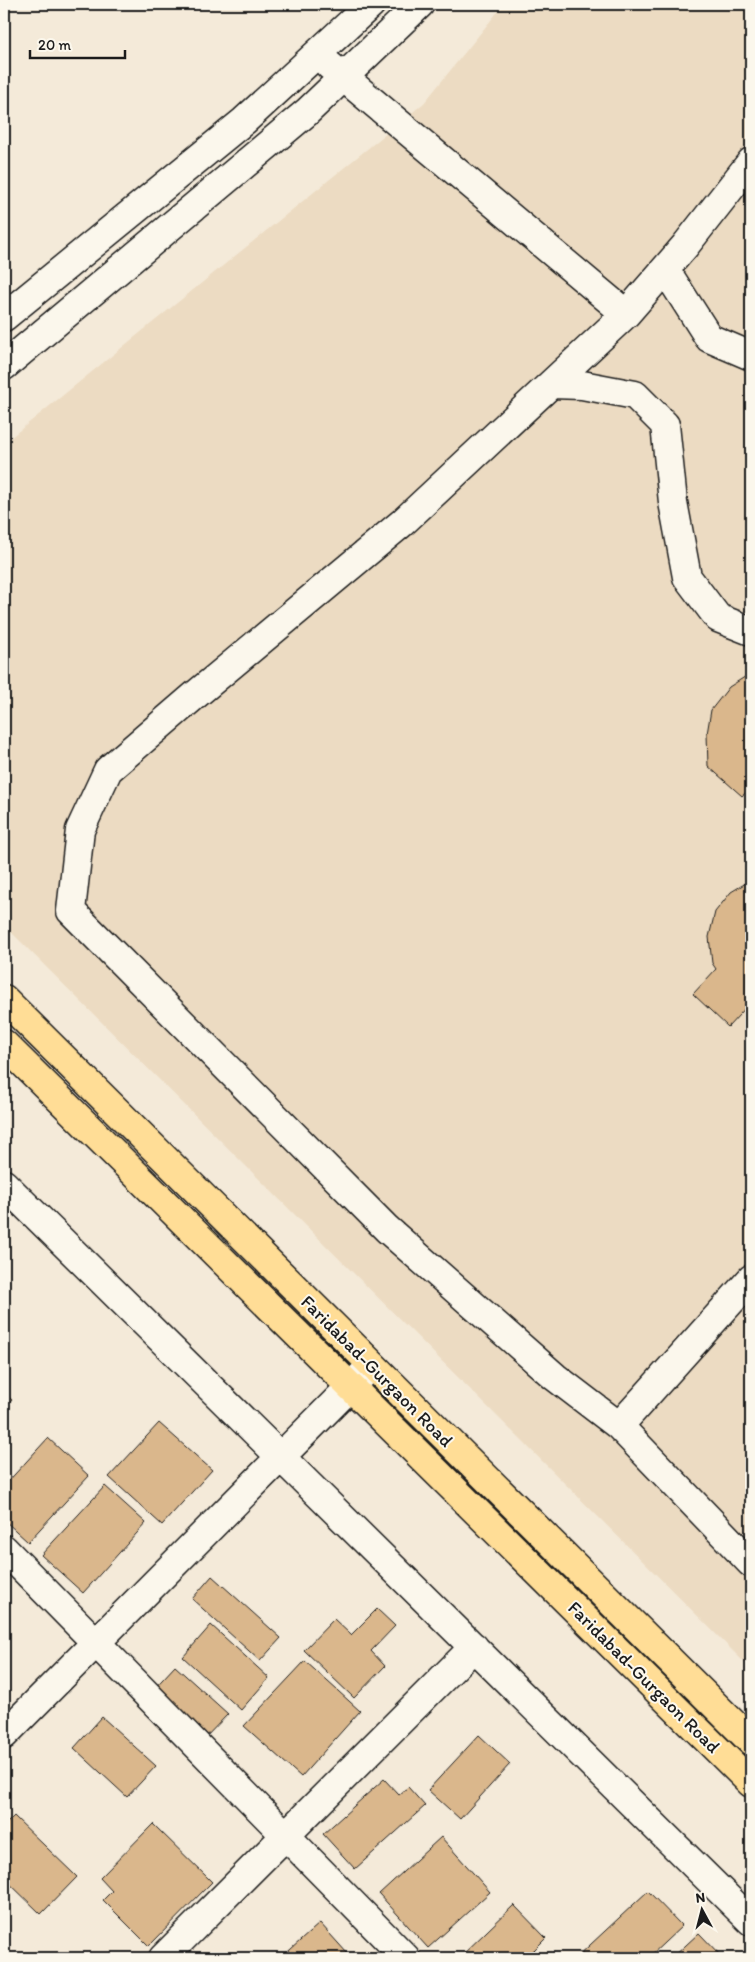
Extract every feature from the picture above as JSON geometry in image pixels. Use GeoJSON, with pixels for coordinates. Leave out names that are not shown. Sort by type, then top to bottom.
{"type":"FeatureCollection","features":[{"type":"Feature","properties":{"kind":"main road","name":"Faridabad-Gurgaon Road"},"geometry":{"type":"LineString","coordinates":[[4,999],[751,1742]]}},
{"type":"Feature","properties":{"kind":"main road","name":"Faridabad-Gurgaon Road"},"geometry":{"type":"LineString","coordinates":[[4,1044],[751,1783]]}},
{"type":"Feature","properties":{"kind":"street"},"geometry":{"type":"LineString","coordinates":[[4,317],[244,121],[371,4]]}},
{"type":"Feature","properties":{"kind":"street"},"geometry":{"type":"LineString","coordinates":[[4,366],[308,112],[420,4]]}},
{"type":"Feature","properties":{"kind":"street"},"geometry":{"type":"LineString","coordinates":[[317,54],[626,314]]}},
{"type":"Feature","properties":{"kind":"street"},"geometry":{"type":"LineString","coordinates":[[751,162],[626,314],[552,384],[402,523],[108,770],[80,830],[71,911],[387,1229],[555,1377],[619,1426],[751,1563]]}},
{"type":"Feature","properties":{"kind":"street"},"geometry":{"type":"LineString","coordinates":[[665,268],[709,338],[751,356]]}},
{"type":"Feature","properties":{"kind":"street"},"geometry":{"type":"LineString","coordinates":[[552,384],[582,385],[635,394],[665,425],[673,502],[687,577],[718,618],[751,631]]}},
{"type":"Feature","properties":{"kind":"street"},"geometry":{"type":"LineString","coordinates":[[4,1184],[751,1921]]}},
{"type":"Feature","properties":{"kind":"street"},"geometry":{"type":"LineString","coordinates":[[619,1426],[751,1279]]}},
{"type":"Feature","properties":{"kind":"street"},"geometry":{"type":"LineString","coordinates":[[4,1735],[372,1365]]}},
{"type":"Feature","properties":{"kind":"street"},"geometry":{"type":"LineString","coordinates":[[4,1549],[406,1958]]}},
{"type":"Feature","properties":{"kind":"street"},"geometry":{"type":"LineString","coordinates":[[163,1958],[474,1647]]}},
{"type":"Feature","properties":{"kind":"shaded area"},"geometry":{"type":"Polygon","coordinates":[[[504,4],[751,4],[751,1669],[4,925],[4,443],[424,103],[504,4]]]}},
{"type":"Feature","properties":{"kind":"building"},"geometry":{"type":"Polygon","coordinates":[[[751,673],[751,788],[742,796],[708,766],[707,734],[711,710],[729,687],[751,673]]]}},
{"type":"Feature","properties":{"kind":"building"},"geometry":{"type":"Polygon","coordinates":[[[751,880],[751,1002],[728,1027],[693,994],[716,969],[712,963],[709,937],[715,912],[731,892],[751,880]]]}},
{"type":"Feature","properties":{"kind":"building"},"geometry":{"type":"Polygon","coordinates":[[[4,1393],[12,1400],[4,1409],[4,1393]]]}},
{"type":"Feature","properties":{"kind":"building"},"geometry":{"type":"Polygon","coordinates":[[[159,1423],[212,1470],[162,1525],[109,1477],[159,1423]]]}},
{"type":"Feature","properties":{"kind":"building"},"geometry":{"type":"Polygon","coordinates":[[[48,1438],[89,1476],[28,1542],[4,1520],[4,1486],[48,1438]]]}},
{"type":"Feature","properties":{"kind":"building"},"geometry":{"type":"Polygon","coordinates":[[[105,1486],[146,1523],[83,1593],[41,1555],[105,1486]]]}},
{"type":"Feature","properties":{"kind":"building"},"geometry":{"type":"Polygon","coordinates":[[[212,1576],[281,1638],[260,1661],[192,1599],[212,1576]]]}},
{"type":"Feature","properties":{"kind":"building"},"geometry":{"type":"Polygon","coordinates":[[[377,1609],[395,1626],[371,1651],[385,1666],[354,1698],[304,1650],[334,1619],[351,1635],[377,1609]]]}},
{"type":"Feature","properties":{"kind":"building"},"geometry":{"type":"Polygon","coordinates":[[[211,1625],[269,1678],[241,1710],[183,1657],[211,1625]]]}},
{"type":"Feature","properties":{"kind":"building"},"geometry":{"type":"Polygon","coordinates":[[[305,1661],[360,1711],[301,1777],[244,1726],[305,1661]]]}},
{"type":"Feature","properties":{"kind":"building"},"geometry":{"type":"Polygon","coordinates":[[[175,1666],[228,1714],[202,1741],[150,1693],[175,1666]]]}},
{"type":"Feature","properties":{"kind":"building"},"geometry":{"type":"Polygon","coordinates":[[[102,1717],[156,1766],[127,1797],[74,1748],[102,1717]]]}},
{"type":"Feature","properties":{"kind":"building"},"geometry":{"type":"Polygon","coordinates":[[[479,1735],[510,1764],[460,1819],[428,1790],[479,1735]]]}},
{"type":"Feature","properties":{"kind":"building"},"geometry":{"type":"Polygon","coordinates":[[[384,1779],[399,1795],[408,1787],[425,1806],[355,1869],[323,1834],[384,1779]]]}},
{"type":"Feature","properties":{"kind":"building"},"geometry":{"type":"Polygon","coordinates":[[[14,1816],[77,1877],[41,1914],[4,1878],[4,1826],[14,1816]]]}},
{"type":"Feature","properties":{"kind":"building"},"geometry":{"type":"Polygon","coordinates":[[[153,1824],[212,1882],[149,1946],[103,1900],[112,1891],[100,1878],[153,1824]]]}},
{"type":"Feature","properties":{"kind":"building"},"geometry":{"type":"Polygon","coordinates":[[[441,1837],[490,1892],[428,1948],[379,1894],[441,1837]]]}},
{"type":"Feature","properties":{"kind":"building"},"geometry":{"type":"Polygon","coordinates":[[[648,1891],[682,1926],[648,1958],[576,1958],[648,1891]]]}},
{"type":"Feature","properties":{"kind":"building"},"geometry":{"type":"Polygon","coordinates":[[[514,1905],[546,1938],[526,1958],[459,1958],[514,1905]]]}},
{"type":"Feature","properties":{"kind":"building"},"geometry":{"type":"Polygon","coordinates":[[[320,1923],[347,1953],[342,1958],[281,1958],[320,1923]]]}},
{"type":"Feature","properties":{"kind":"building"},"geometry":{"type":"Polygon","coordinates":[[[699,1933],[723,1958],[672,1958],[699,1933]]]}},
{"type":"Feature","properties":{"kind":"building"},"geometry":{"type":"Polygon","coordinates":[[[191,1951],[197,1958],[184,1958],[191,1951]]]}}]}
